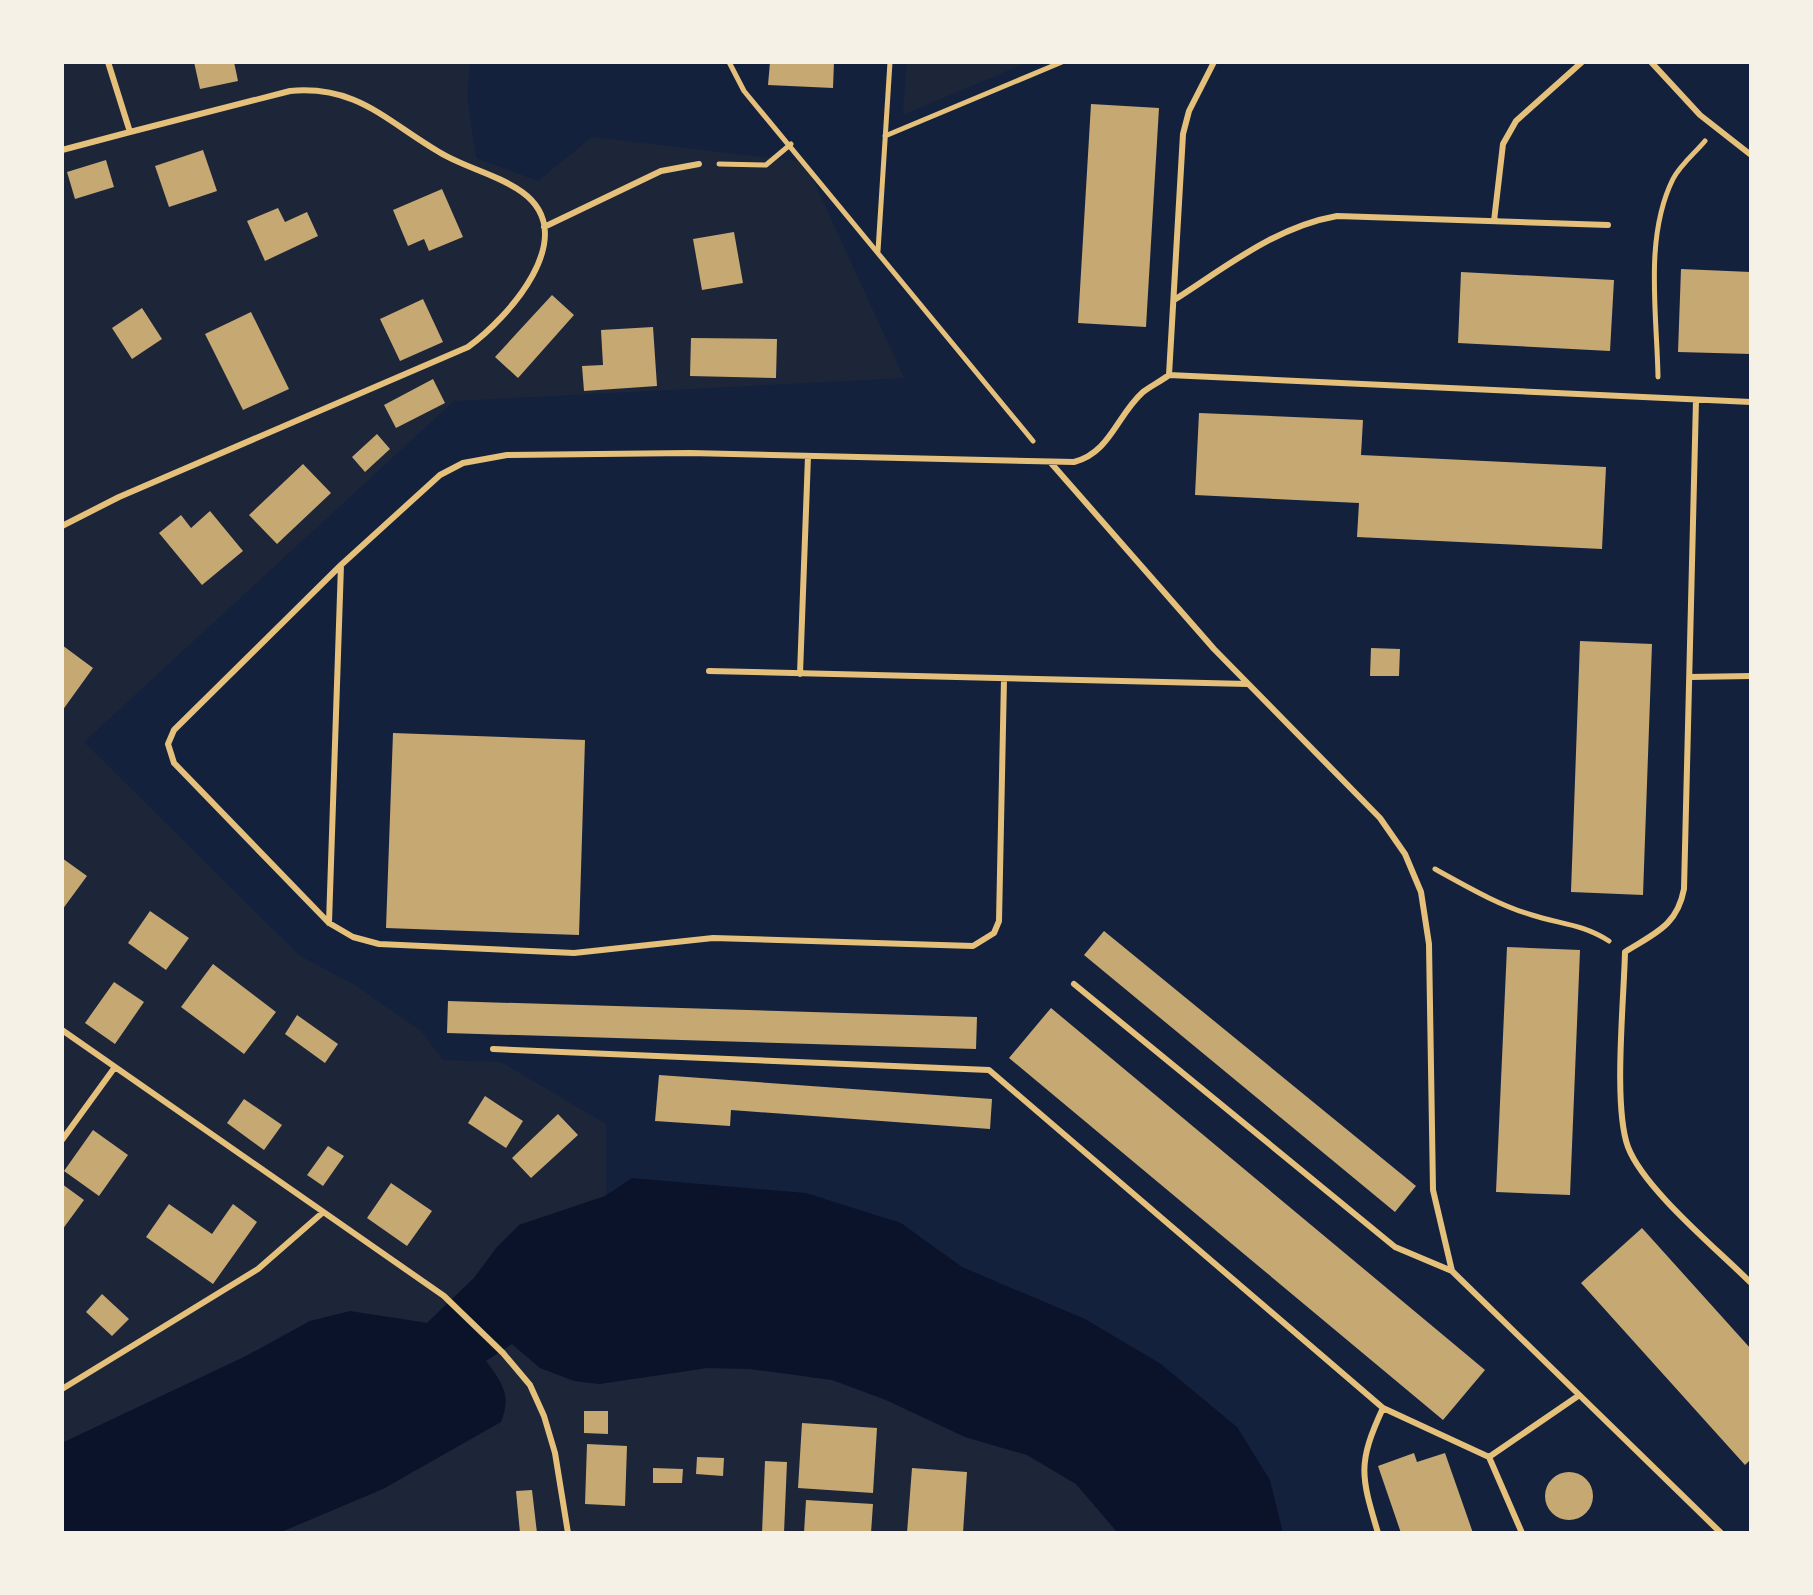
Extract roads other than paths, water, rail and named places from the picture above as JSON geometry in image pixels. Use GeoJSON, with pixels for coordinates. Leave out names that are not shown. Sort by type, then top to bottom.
{"type":"FeatureCollection","features":[{"type":"Feature","properties":{"kind":"lane"},"geometry":{"type":"LineString","coordinates":[[108,62],[130,132]]}},
{"type":"Feature","properties":{"kind":"lane"},"geometry":{"type":"LineString","coordinates":[[1169,375],[1183,134],[1194,97],[1214,62]]}},
{"type":"Feature","properties":{"kind":"lane"},"geometry":{"type":"LineString","coordinates":[[1494,221],[1503,144],[1516,121],[1582,62]]}},
{"type":"Feature","properties":{"kind":"lane"},"geometry":{"type":"LineString","coordinates":[[1651,62],[1716,129],[1751,155]]}},
{"type":"Feature","properties":{"kind":"lane"},"geometry":{"type":"LineString","coordinates":[[62,150],[290,91],[316,88],[364,102],[466,168],[523,193],[537,208],[544,227],[544,246],[529,281],[490,331],[468,347],[119,497],[62,526]]}},
{"type":"Feature","properties":{"kind":"lane"},"geometry":{"type":"LineString","coordinates":[[544,227],[661,171],[699,164]]}},
{"type":"Feature","properties":{"kind":"lane"},"geometry":{"type":"LineString","coordinates":[[1174,300],[1272,237],[1308,221],[1337,216],[1608,225]]}},
{"type":"Feature","properties":{"kind":"lane"},"geometry":{"type":"LineString","coordinates":[[1004,679],[999,921],[994,933],[973,946],[681,938],[574,953],[379,944],[353,937],[329,923],[174,763],[168,744],[174,730],[341,565],[440,475],[463,463],[507,455],[690,453],[1051,463],[1089,458],[1142,393],[1169,375],[1751,402]]}},
{"type":"Feature","properties":{"kind":"lane"},"geometry":{"type":"LineString","coordinates":[[1696,400],[1684,889],[1680,911],[1666,926],[1625,952],[1621,1119],[1628,1148],[1644,1175],[1751,1283]]}},
{"type":"Feature","properties":{"kind":"lane"},"geometry":{"type":"LineString","coordinates":[[800,674],[808,456]]}},
{"type":"Feature","properties":{"kind":"lane"},"geometry":{"type":"LineString","coordinates":[[1051,463],[1248,684],[1380,818],[1405,854],[1421,892],[1429,944],[1432,988],[1431,1165],[1440,1230],[1452,1271]]}},
{"type":"Feature","properties":{"kind":"lane"},"geometry":{"type":"LineString","coordinates":[[329,923],[341,565]]}},
{"type":"Feature","properties":{"kind":"lane"},"geometry":{"type":"LineString","coordinates":[[709,671],[1248,684]]}},
{"type":"Feature","properties":{"kind":"lane"},"geometry":{"type":"LineString","coordinates":[[1690,677],[1751,676]]}},
{"type":"Feature","properties":{"kind":"lane"},"geometry":{"type":"LineString","coordinates":[[1074,984],[1395,1247],[1452,1271],[1721,1533]]}},
{"type":"Feature","properties":{"kind":"lane"},"geometry":{"type":"LineString","coordinates":[[62,1030],[321,1214],[444,1296],[503,1353],[530,1385],[544,1416],[555,1453],[568,1533]]}},
{"type":"Feature","properties":{"kind":"lane"},"geometry":{"type":"LineString","coordinates":[[493,1049],[989,1070],[1383,1408],[1489,1457],[1522,1533]]}},
{"type":"Feature","properties":{"kind":"lane"},"geometry":{"type":"LineString","coordinates":[[62,1140],[115,1067]]}},
{"type":"Feature","properties":{"kind":"lane"},"geometry":{"type":"LineString","coordinates":[[62,1389],[258,1269],[321,1214]]}},
{"type":"Feature","properties":{"kind":"lane"},"geometry":{"type":"LineString","coordinates":[[1489,1457],[1578,1396]]}},
{"type":"Feature","properties":{"kind":"lane"},"geometry":{"type":"LineString","coordinates":[[1378,1533],[1362,1479],[1367,1443],[1383,1408]]}}]}
